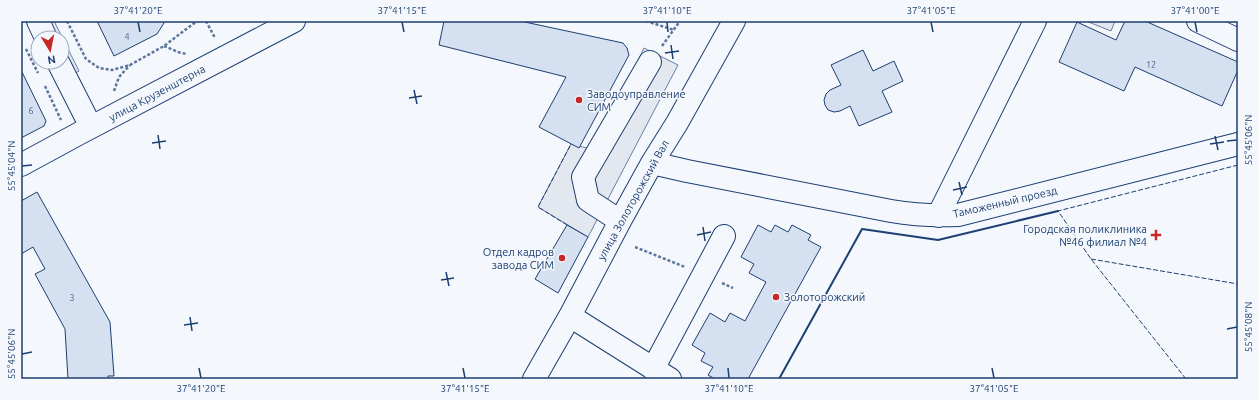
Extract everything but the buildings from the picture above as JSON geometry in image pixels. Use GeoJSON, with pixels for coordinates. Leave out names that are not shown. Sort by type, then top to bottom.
{"type":"FeatureCollection","features":[{"type":"Feature","properties":{"kind":"street","name":"улица Крузенштерна"},"geometry":{"type":"LineString","coordinates":[[21,165],[294,21]]}},
{"type":"Feature","properties":{"kind":"street","name":"улица Золоторожский Вал"},"geometry":{"type":"LineString","coordinates":[[534,379],[570,316],[652,163],[677,123],[734,21]]}},
{"type":"Feature","properties":{"kind":"street"},"geometry":{"type":"LineString","coordinates":[[938,216],[1035,21]]}},
{"type":"Feature","properties":{"kind":"street"},"geometry":{"type":"LineString","coordinates":[[1198,21],[1238,40]]}},
{"type":"Feature","properties":{"kind":"street"},"geometry":{"type":"LineString","coordinates":[[620,221],[588,200],[583,177],[650,62]]}},
{"type":"Feature","properties":{"kind":"street"},"geometry":{"type":"LineString","coordinates":[[62,70],[91,127]]}},
{"type":"Feature","properties":{"kind":"street","name":"Таможенный проезд"},"geometry":{"type":"LineString","coordinates":[[652,163],[891,211],[938,216],[958,215],[1238,144]]}},
{"type":"Feature","properties":{"kind":"street"},"geometry":{"type":"LineString","coordinates":[[570,316],[662,374],[724,236]]}},
{"type":"Feature","properties":{"kind":"path"},"geometry":{"type":"LineString","coordinates":[[67,21],[86,60],[99,68],[112,70],[130,65],[164,46],[198,21]]}},
{"type":"Feature","properties":{"kind":"path"},"geometry":{"type":"LineString","coordinates":[[206,21],[216,42]]}},
{"type":"Feature","properties":{"kind":"path"},"geometry":{"type":"LineString","coordinates":[[646,21],[674,30]]}},
{"type":"Feature","properties":{"kind":"path"},"geometry":{"type":"LineString","coordinates":[[650,62],[680,21]]}},
{"type":"Feature","properties":{"kind":"path"},"geometry":{"type":"LineString","coordinates":[[164,46],[178,52],[192,55]]}},
{"type":"Feature","properties":{"kind":"path"},"geometry":{"type":"LineString","coordinates":[[114,96],[115,86],[130,65]]}},
{"type":"Feature","properties":{"kind":"shaded area"},"geometry":{"type":"Polygon","coordinates":[[[46,21],[54,21],[58,30],[50,30],[46,21]]]}},
{"type":"Feature","properties":{"kind":"shaded area"},"geometry":{"type":"Polygon","coordinates":[[[1086,21],[1115,21],[1111,31],[1086,21]]]}},
{"type":"Feature","properties":{"kind":"shaded area"},"geometry":{"type":"Polygon","coordinates":[[[644,48],[678,65],[588,237],[538,207],[571,144],[595,150],[644,48]]]}},
{"type":"Feature","properties":{"kind":"shaded area"},"geometry":{"type":"Polygon","coordinates":[[[70,53],[79,71],[72,75],[70,70],[70,53]]]}},
{"type":"Feature","properties":{"kind":"fence"},"geometry":{"type":"LineString","coordinates":[[567,225],[538,207],[571,144]]}},
{"type":"Feature","properties":{"kind":"fence"},"geometry":{"type":"LineString","coordinates":[[1186,379],[1091,259],[1058,211],[1238,165]]}},
{"type":"Feature","properties":{"kind":"fence"},"geometry":{"type":"LineString","coordinates":[[1091,259],[1238,284]]}},
{"type":"Feature","properties":{"kind":"wall"},"geometry":{"type":"LineString","coordinates":[[779,379],[862,229],[938,240],[1058,211]]}},
{"type":"Feature","properties":{"kind":"place","name":"Заводоуправление СИМ"},"geometry":{"type":"Point","coordinates":[579,100]}},
{"type":"Feature","properties":{"kind":"place","name":"Городская поликлиника №46 филиал №4"},"geometry":{"type":"Point","coordinates":[1156,235]}},
{"type":"Feature","properties":{"kind":"place","name":"Отдел кадров завода СИМ"},"geometry":{"type":"Point","coordinates":[562,258]}},
{"type":"Feature","properties":{"kind":"place","name":"Золоторожский"},"geometry":{"type":"Point","coordinates":[776,297]}}]}
